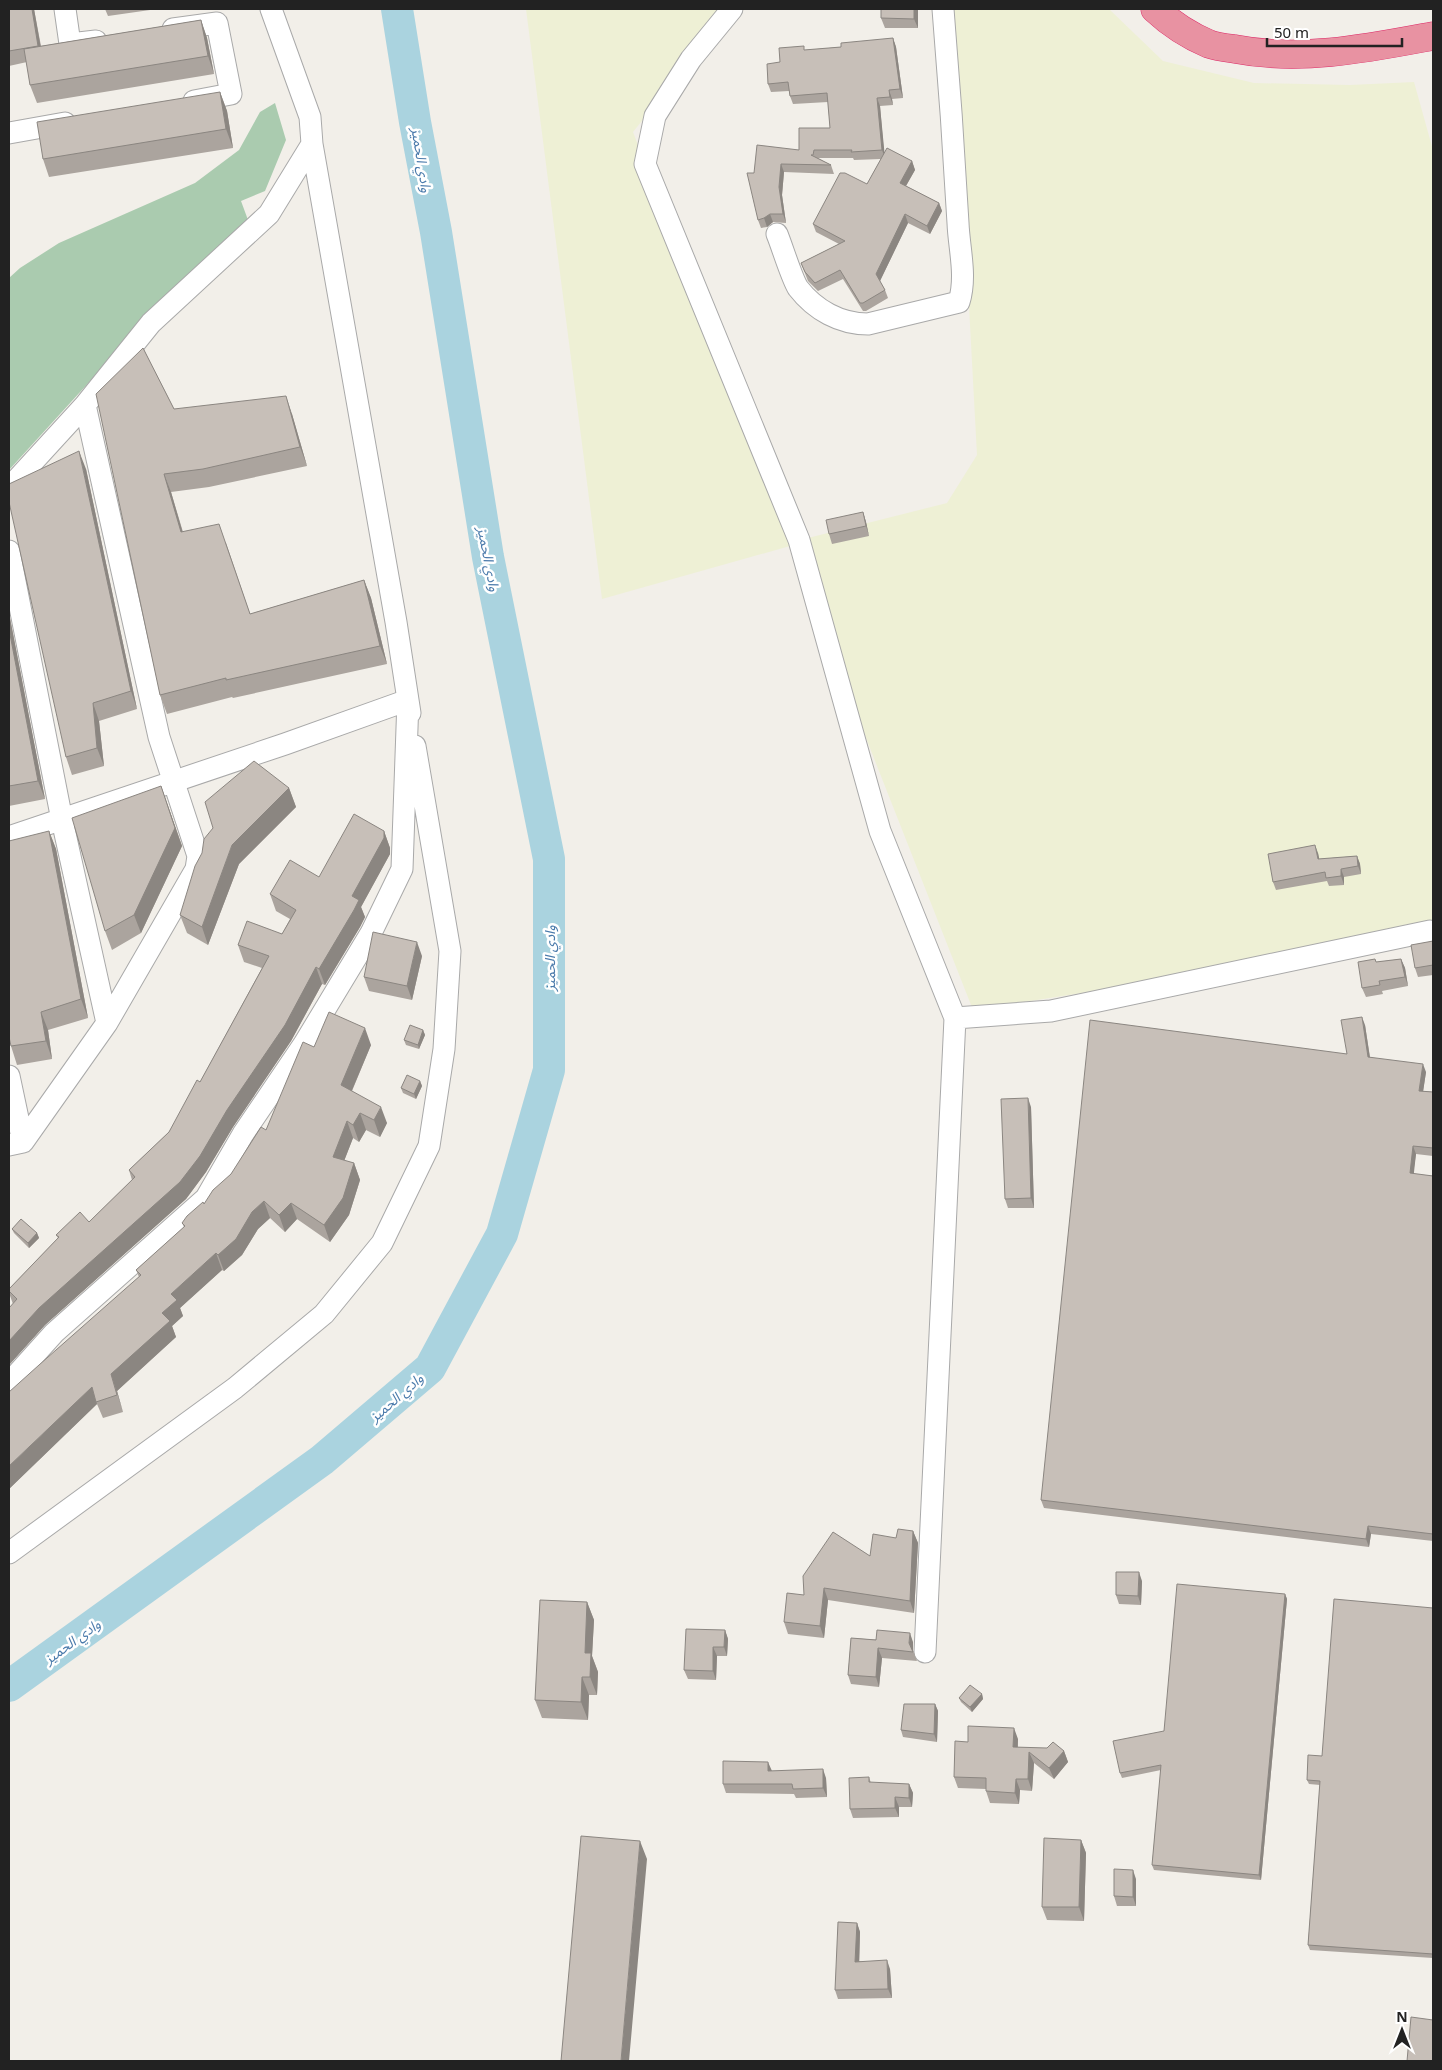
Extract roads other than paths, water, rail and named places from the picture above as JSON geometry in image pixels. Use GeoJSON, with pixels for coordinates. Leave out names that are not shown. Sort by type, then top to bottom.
{"type":"FeatureCollection","features":[{"type":"Feature","properties":{"kind":"highway"},"geometry":{"type":"LineString","coordinates":[[1155,9],[1167,20],[1210,45],[1252,53],[1303,55],[1377,47],[1433,36]]}},
{"type":"Feature","properties":{"kind":"street"},"geometry":{"type":"LineString","coordinates":[[65,9],[70,44],[119,37]]}},
{"type":"Feature","properties":{"kind":"street"},"geometry":{"type":"LineString","coordinates":[[9,1553],[236,1388],[324,1314],[382,1242],[429,1146],[444,1049],[450,951],[396,622],[312,144],[310,116],[271,9]]}},
{"type":"Feature","properties":{"kind":"street"},"geometry":{"type":"LineString","coordinates":[[732,9],[691,59],[655,116],[645,164],[799,540],[880,831],[955,1018],[925,1652]]}},
{"type":"Feature","properties":{"kind":"street"},"geometry":{"type":"LineString","coordinates":[[777,234],[797,287],[820,310],[835,318],[853,324],[868,324],[959,302],[962,292],[962,264],[944,9]]}},
{"type":"Feature","properties":{"kind":"street"},"geometry":{"type":"LineString","coordinates":[[158,32],[217,23],[219,32],[231,94],[173,104]]}},
{"type":"Feature","properties":{"kind":"street"},"geometry":{"type":"LineString","coordinates":[[9,133],[86,120]]}},
{"type":"Feature","properties":{"kind":"street"},"geometry":{"type":"LineString","coordinates":[[9,488],[85,405],[151,322],[269,214],[312,144]]}},
{"type":"Feature","properties":{"kind":"street"},"geometry":{"type":"LineString","coordinates":[[16,1144],[107,1023],[196,869],[198,856],[172,782],[159,737],[85,405]]}},
{"type":"Feature","properties":{"kind":"street"},"geometry":{"type":"LineString","coordinates":[[9,551],[62,820],[107,1023]]}},
{"type":"Feature","properties":{"kind":"street"},"geometry":{"type":"LineString","coordinates":[[9,837],[285,744],[408,700]]}},
{"type":"Feature","properties":{"kind":"street"},"geometry":{"type":"LineString","coordinates":[[9,1383],[54,1333],[206,1198],[243,1134],[304,1044],[371,933],[402,869],[408,700]]}},
{"type":"Feature","properties":{"kind":"street"},"geometry":{"type":"LineString","coordinates":[[955,1018],[1051,1011],[1430,931]]}},
{"type":"Feature","properties":{"kind":"street"},"geometry":{"type":"LineString","coordinates":[[9,1076],[16,1144]]}},
{"type":"Feature","properties":{"kind":"waterway","name":"وادي الحميز"},"geometry":{"type":"LineString","coordinates":[[9,1686],[322,1460],[430,1368],[502,1234],[549,1070],[549,859],[488,557],[436,232],[415,122],[397,9]]}}]}
